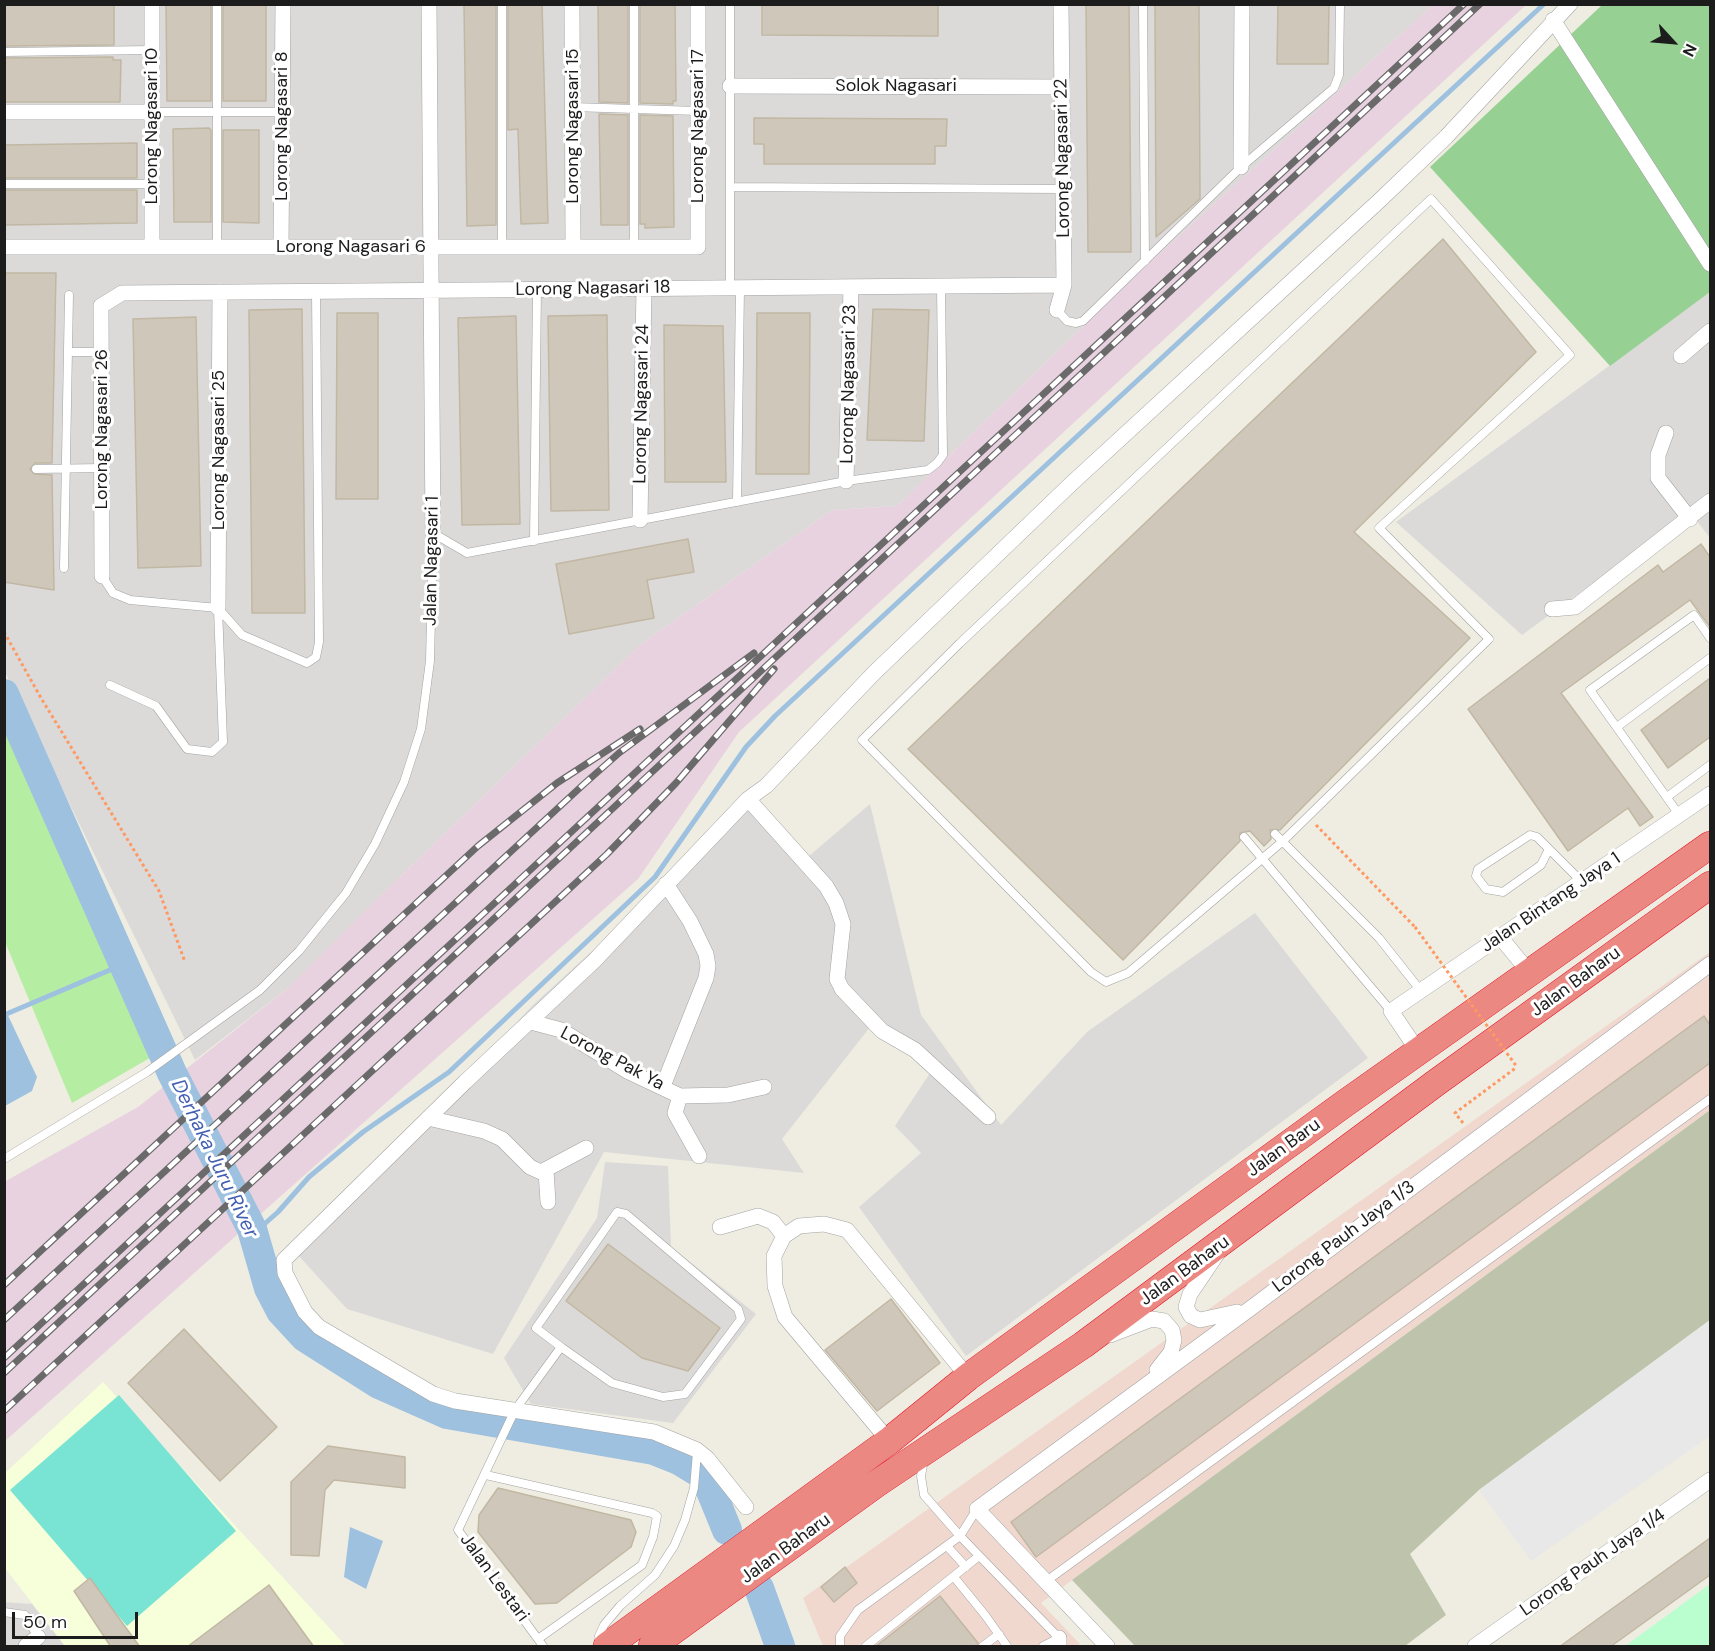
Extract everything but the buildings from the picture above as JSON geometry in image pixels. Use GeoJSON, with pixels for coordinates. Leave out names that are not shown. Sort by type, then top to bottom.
{"type":"FeatureCollection","features":[{"type":"Feature","properties":{"kind":"highway","name":"Jalan Baru"},"geometry":{"type":"LineString","coordinates":[[870,1472],[889,1441],[968,1377],[1529,972],[1710,845]]}},
{"type":"Feature","properties":{"kind":"highway","name":"Jalan Baharu"},"geometry":{"type":"LineString","coordinates":[[607,1647],[658,1609],[870,1472],[925,1452],[1083,1345],[1226,1242],[1437,1082],[1710,885]]}},
{"type":"Feature","properties":{"kind":"highway","name":"Jalan Baharu"},"geometry":{"type":"LineString","coordinates":[[652,1647],[870,1472]]}},
{"type":"Feature","properties":{"kind":"street","name":"Lorong Nagasari 10"},"geometry":{"type":"LineString","coordinates":[[152,4],[152,247]]}},
{"type":"Feature","properties":{"kind":"street","name":"Lorong Nagasari 8"},"geometry":{"type":"LineString","coordinates":[[281,247],[283,4]]}},
{"type":"Feature","properties":{"kind":"street","name":"Jalan Nagasari 1"},"geometry":{"type":"LineString","coordinates":[[429,4],[434,532]]}},
{"type":"Feature","properties":{"kind":"street","name":"Lorong Nagasari 15"},"geometry":{"type":"LineString","coordinates":[[572,4],[573,248]]}},
{"type":"Feature","properties":{"kind":"street","name":"Lorong Nagasari 17"},"geometry":{"type":"LineString","coordinates":[[698,4],[698,247]]}},
{"type":"Feature","properties":{"kind":"street","name":"Lorong Nagasari 22"},"geometry":{"type":"LineString","coordinates":[[1057,310],[1065,285],[1061,4]]}},
{"type":"Feature","properties":{"kind":"street"},"geometry":{"type":"LineString","coordinates":[[1241,167],[1242,4]]}},
{"type":"Feature","properties":{"kind":"street"},"geometry":{"type":"LineString","coordinates":[[746,1507],[706,1458],[697,1456],[654,1432],[455,1401],[433,1394],[319,1327],[305,1312],[285,1273],[284,1260],[428,1118],[594,961],[748,799],[766,786],[874,673],[1072,483],[1438,145],[1570,4]]}},
{"type":"Feature","properties":{"kind":"street"},"geometry":{"type":"LineString","coordinates":[[1553,21],[1710,264]]}},
{"type":"Feature","properties":{"kind":"street","name":"Solok Nagasari"},"geometry":{"type":"LineString","coordinates":[[730,86],[1062,87]]}},
{"type":"Feature","properties":{"kind":"street"},"geometry":{"type":"LineString","coordinates":[[4,112],[152,112]]}},
{"type":"Feature","properties":{"kind":"street","name":"Lorong Nagasari 6"},"geometry":{"type":"LineString","coordinates":[[4,247],[698,247]]}},
{"type":"Feature","properties":{"kind":"street","name":"Lorong Nagasari 18"},"geometry":{"type":"LineString","coordinates":[[122,293],[1065,285]]}},
{"type":"Feature","properties":{"kind":"street","name":"Lorong Nagasari 23"},"geometry":{"type":"LineString","coordinates":[[846,481],[851,287]]}},
{"type":"Feature","properties":{"kind":"street","name":"Lorong Nagasari 24"},"geometry":{"type":"LineString","coordinates":[[640,520],[644,288]]}},
{"type":"Feature","properties":{"kind":"street","name":"Lorong Nagasari 25"},"geometry":{"type":"LineString","coordinates":[[218,608],[220,292]]}},
{"type":"Feature","properties":{"kind":"street","name":"Lorong Nagasari 26"},"geometry":{"type":"LineString","coordinates":[[102,576],[101,306],[122,293]]}},
{"type":"Feature","properties":{"kind":"street"},"geometry":{"type":"LineString","coordinates":[[1681,356],[1710,331]]}},
{"type":"Feature","properties":{"kind":"street"},"geometry":{"type":"LineString","coordinates":[[1666,433],[1658,455],[1658,478],[1690,519]]}},
{"type":"Feature","properties":{"kind":"street"},"geometry":{"type":"LineString","coordinates":[[1552,609],[1575,607],[1690,519],[1710,501]]}},
{"type":"Feature","properties":{"kind":"street","name":"Jalan Bintang Jaya 1"},"geometry":{"type":"LineString","coordinates":[[1391,1011],[1710,794]]}},
{"type":"Feature","properties":{"kind":"street"},"geometry":{"type":"LineString","coordinates":[[748,799],[826,886],[836,903],[843,924],[837,979],[842,989],[882,1031],[915,1050],[988,1117]]}},
{"type":"Feature","properties":{"kind":"street"},"geometry":{"type":"LineString","coordinates":[[663,1086],[706,978],[708,966],[706,954],[690,921],[666,884]]}},
{"type":"Feature","properties":{"kind":"street"},"geometry":{"type":"LineString","coordinates":[[1501,938],[1529,972]]}},
{"type":"Feature","properties":{"kind":"street","name":"Lorong Pauh Jaya 1/3"},"geometry":{"type":"LineString","coordinates":[[977,1509],[1251,1308],[1710,964]]}},
{"type":"Feature","properties":{"kind":"street"},"geometry":{"type":"LineString","coordinates":[[1391,1011],[1418,1052]]}},
{"type":"Feature","properties":{"kind":"street","name":"Lorong Pak Ya"},"geometry":{"type":"LineString","coordinates":[[531,1022],[561,1030],[627,1071],[680,1096],[728,1095],[764,1087]]}},
{"type":"Feature","properties":{"kind":"street"},"geometry":{"type":"LineString","coordinates":[[680,1096],[675,1113],[699,1156]]}},
{"type":"Feature","properties":{"kind":"street"},"geometry":{"type":"LineString","coordinates":[[428,1118],[484,1131],[502,1139],[530,1167],[541,1172],[586,1148]]}},
{"type":"Feature","properties":{"kind":"street"},"geometry":{"type":"LineString","coordinates":[[546,1171],[548,1203]]}},
{"type":"Feature","properties":{"kind":"street"},"geometry":{"type":"LineString","coordinates":[[720,1227],[758,1216],[773,1222],[784,1236]]}},
{"type":"Feature","properties":{"kind":"street"},"geometry":{"type":"LineString","coordinates":[[889,1441],[785,1317],[776,1286],[774,1256],[784,1236],[799,1226],[824,1224],[847,1230],[968,1377]]}},
{"type":"Feature","properties":{"kind":"street"},"geometry":{"type":"LineString","coordinates":[[1226,1242],[1190,1294],[1186,1307],[1191,1316],[1200,1320],[1217,1318],[1251,1308]]}},
{"type":"Feature","properties":{"kind":"street"},"geometry":{"type":"LineString","coordinates":[[1083,1345],[1152,1319],[1164,1321],[1172,1330],[1174,1340],[1171,1352],[1148,1382]]}},
{"type":"Feature","properties":{"kind":"street","name":"Lorong Pauh Jaya 1/4"},"geometry":{"type":"LineString","coordinates":[[1475,1647],[1710,1480]]}},
{"type":"Feature","properties":{"kind":"street"},"geometry":{"type":"LineString","coordinates":[[977,1509],[1107,1647]]}},
{"type":"Feature","properties":{"kind":"lane"},"geometry":{"type":"LineString","coordinates":[[217,4],[217,247]]}},
{"type":"Feature","properties":{"kind":"lane"},"geometry":{"type":"LineString","coordinates":[[502,4],[502,248]]}},
{"type":"Feature","properties":{"kind":"lane"},"geometry":{"type":"LineString","coordinates":[[634,4],[634,248]]}},
{"type":"Feature","properties":{"kind":"lane"},"geometry":{"type":"LineString","coordinates":[[730,4],[730,186],[735,288],[737,502]]}},
{"type":"Feature","properties":{"kind":"lane"},"geometry":{"type":"LineString","coordinates":[[1143,4],[1145,261]]}},
{"type":"Feature","properties":{"kind":"lane"},"geometry":{"type":"LineString","coordinates":[[1057,310],[1067,321],[1076,323],[1083,321],[1241,167],[1338,82],[1340,4]]}},
{"type":"Feature","properties":{"kind":"lane"},"geometry":{"type":"LineString","coordinates":[[4,52],[152,50]]}},
{"type":"Feature","properties":{"kind":"lane"},"geometry":{"type":"LineString","coordinates":[[572,107],[698,111]]}},
{"type":"Feature","properties":{"kind":"lane"},"geometry":{"type":"LineString","coordinates":[[152,112],[282,112]]}},
{"type":"Feature","properties":{"kind":"lane"},"geometry":{"type":"LineString","coordinates":[[4,184],[152,184]]}},
{"type":"Feature","properties":{"kind":"lane"},"geometry":{"type":"LineString","coordinates":[[730,186],[1062,189]]}},
{"type":"Feature","properties":{"kind":"lane"},"geometry":{"type":"LineString","coordinates":[[1431,199],[1570,355],[1379,528],[1489,639],[1307,817],[1283,841],[1128,973],[1106,982],[1091,972],[862,741],[960,643],[1431,199]]}},
{"type":"Feature","properties":{"kind":"lane"},"geometry":{"type":"LineString","coordinates":[[434,532],[467,553],[846,481],[928,470],[937,463],[942,455],[941,286]]}},
{"type":"Feature","properties":{"kind":"lane"},"geometry":{"type":"LineString","coordinates":[[534,541],[537,289]]}},
{"type":"Feature","properties":{"kind":"lane"},"geometry":{"type":"LineString","coordinates":[[102,576],[113,592],[130,600],[218,608],[242,634],[307,663],[316,657],[319,642],[316,291]]}},
{"type":"Feature","properties":{"kind":"lane"},"geometry":{"type":"LineString","coordinates":[[64,568],[69,295]]}},
{"type":"Feature","properties":{"kind":"lane"},"geometry":{"type":"LineString","coordinates":[[69,352],[101,352]]}},
{"type":"Feature","properties":{"kind":"lane"},"geometry":{"type":"LineString","coordinates":[[36,469],[102,468]]}},
{"type":"Feature","properties":{"kind":"lane","name":"Jalan Nagasari 1"},"geometry":{"type":"LineString","coordinates":[[4,1159],[147,1072],[260,990],[299,951],[346,893],[375,844],[399,793],[421,729],[429,672],[434,532]]}},
{"type":"Feature","properties":{"kind":"lane"},"geometry":{"type":"LineString","coordinates":[[110,685],[156,706],[187,749],[212,752],[223,742],[218,608]]}},
{"type":"Feature","properties":{"kind":"lane"},"geometry":{"type":"LineString","coordinates":[[1680,816],[1590,690],[1694,615],[1710,638]]}},
{"type":"Feature","properties":{"kind":"lane"},"geometry":{"type":"LineString","coordinates":[[1617,727],[1710,658]]}},
{"type":"Feature","properties":{"kind":"lane"},"geometry":{"type":"LineString","coordinates":[[1667,797],[1710,765]]}},
{"type":"Feature","properties":{"kind":"lane"},"geometry":{"type":"LineString","coordinates":[[1275,834],[1379,938],[1421,991]]}},
{"type":"Feature","properties":{"kind":"lane"},"geometry":{"type":"LineString","coordinates":[[1549,849],[1541,865],[1503,892],[1486,889],[1476,876],[1478,869],[1530,835],[1537,837],[1549,849],[1582,882]]}},
{"type":"Feature","properties":{"kind":"lane"},"geometry":{"type":"LineString","coordinates":[[1244,837],[1391,1011]]}},
{"type":"Feature","properties":{"kind":"lane"},"geometry":{"type":"LineString","coordinates":[[1045,1582],[1710,1099]]}},
{"type":"Feature","properties":{"kind":"lane"},"geometry":{"type":"LineString","coordinates":[[617,1212],[626,1214],[738,1309],[741,1318],[685,1394],[663,1397],[612,1383],[561,1347],[536,1328],[617,1212]]}},
{"type":"Feature","properties":{"kind":"lane","name":"Jalan Lestari"},"geometry":{"type":"LineString","coordinates":[[541,1643],[458,1530],[515,1410],[561,1347]]}},
{"type":"Feature","properties":{"kind":"lane"},"geometry":{"type":"LineString","coordinates":[[925,1452],[921,1476],[924,1495],[1059,1642],[1043,1647]]}},
{"type":"Feature","properties":{"kind":"lane"},"geometry":{"type":"LineString","coordinates":[[601,1647],[599,1636],[604,1625],[620,1606],[655,1575],[674,1546],[685,1520],[694,1488],[697,1456]]}},
{"type":"Feature","properties":{"kind":"lane"},"geometry":{"type":"LineString","coordinates":[[487,1473],[657,1516],[653,1537],[642,1564],[541,1643]]}},
{"type":"Feature","properties":{"kind":"lane"},"geometry":{"type":"LineString","coordinates":[[840,1647],[840,1636],[858,1610],[960,1536],[977,1509]]}},
{"type":"Feature","properties":{"kind":"lane"},"geometry":{"type":"LineString","coordinates":[[947,1546],[966,1568]]}},
{"type":"Feature","properties":{"kind":"lane"},"geometry":{"type":"LineString","coordinates":[[866,1647],[980,1556]]}},
{"type":"Feature","properties":{"kind":"lane"},"geometry":{"type":"LineString","coordinates":[[954,1577],[1007,1647]]}},
{"type":"Feature","properties":{"kind":"lane"},"geometry":{"type":"LineString","coordinates":[[4,1612],[26,1615],[32,1642]]}},
{"type":"Feature","properties":{"kind":"lane"},"geometry":{"type":"LineString","coordinates":[[983,1647],[999,1634]]}},
{"type":"Feature","properties":{"kind":"lane"},"geometry":{"type":"LineString","coordinates":[[840,1636],[846,1647]]}},
{"type":"Feature","properties":{"kind":"path"},"geometry":{"type":"LineString","coordinates":[[4,632],[41,698],[159,891],[184,962]]}},
{"type":"Feature","properties":{"kind":"path"},"geometry":{"type":"LineString","coordinates":[[1307,817],[1415,927],[1517,1066],[1455,1113],[1463,1123]]}},
{"type":"Feature","properties":{"kind":"shaded area"},"geometry":{"type":"Polygon","coordinates":[[[5,5],[1433,5],[1147,265],[897,506],[832,510],[641,644],[288,988],[195,1060],[5,672],[5,5]]]}},
{"type":"Feature","properties":{"kind":"shaded area"},"geometry":{"type":"Polygon","coordinates":[[[1433,5],[1526,5],[739,732],[638,879],[5,1441],[4,1182],[138,1107],[288,988],[641,644],[832,510],[897,506],[1147,265],[1433,5]]]}},
{"type":"Feature","properties":{"kind":"shaded area"},"geometry":{"type":"Polygon","coordinates":[[[1710,292],[1710,538],[1690,512],[1522,635],[1396,522],[1710,292]]]}},
{"type":"Feature","properties":{"kind":"shaded area"},"geometry":{"type":"Polygon","coordinates":[[[756,801],[809,856],[870,804],[921,1015],[1001,1125],[1087,1032],[1255,913],[1368,1058],[966,1356],[859,1207],[921,1153],[895,1126],[930,1073],[874,1022],[782,1139],[804,1173],[604,1152],[493,1354],[347,1309],[298,1255],[534,1004],[756,801]]]}},
{"type":"Feature","properties":{"kind":"shaded area"},"geometry":{"type":"Polygon","coordinates":[[[1710,952],[1710,1110],[1041,1603],[1080,1644],[1075,1646],[823,1646],[803,1598],[1710,952]]]}},
{"type":"Feature","properties":{"kind":"shaded area"},"geometry":{"type":"Polygon","coordinates":[[[5,1009],[37,1077],[32,1091],[5,1106],[5,1009]]]}},
{"type":"Feature","properties":{"kind":"shaded area"},"geometry":{"type":"Polygon","coordinates":[[[1710,1110],[1710,1320],[1479,1490],[1410,1554],[1446,1615],[1405,1646],[1135,1646],[1072,1580],[1710,1110]]]}},
{"type":"Feature","properties":{"kind":"shaded area"},"geometry":{"type":"Polygon","coordinates":[[[605,1162],[668,1166],[671,1247],[756,1314],[673,1423],[531,1404],[504,1358],[597,1218],[605,1162]]]}},
{"type":"Feature","properties":{"kind":"shaded area"},"geometry":{"type":"Polygon","coordinates":[[[1710,1320],[1710,1436],[1531,1561],[1479,1490],[1710,1320]]]}},
{"type":"Feature","properties":{"kind":"shaded area"},"geometry":{"type":"Polygon","coordinates":[[[103,1382],[346,1646],[65,1646],[5,1568],[5,1473],[103,1382]]]}},
{"type":"Feature","properties":{"kind":"shaded area"},"geometry":{"type":"Polygon","coordinates":[[[119,1395],[236,1531],[127,1626],[10,1490],[119,1395]]]}},
{"type":"Feature","properties":{"kind":"shaded area"},"geometry":{"type":"Polygon","coordinates":[[[350,1527],[383,1541],[366,1589],[344,1577],[350,1527]]]}},
{"type":"Feature","properties":{"kind":"shaded area"},"geometry":{"type":"Polygon","coordinates":[[[4,1602],[32,1604],[65,1646],[5,1646],[4,1602]]]}},
{"type":"Feature","properties":{"kind":"green space"},"geometry":{"type":"Polygon","coordinates":[[[1602,5],[1710,5],[1710,292],[1610,366],[1430,167],[1602,5]]]}},
{"type":"Feature","properties":{"kind":"green space"},"geometry":{"type":"Polygon","coordinates":[[[4,711],[155,1055],[72,1103],[5,942],[4,711]]]}},
{"type":"Feature","properties":{"kind":"green space"},"geometry":{"type":"Polygon","coordinates":[[[1710,1584],[1710,1646],[1625,1646],[1710,1584]]]}},
{"type":"Feature","properties":{"kind":"waterway"},"geometry":{"type":"LineString","coordinates":[[252,1229],[261,1227],[278,1212],[309,1177],[363,1132],[449,1072],[655,877],[746,747],[775,716],[1544,4]]}},
{"type":"Feature","properties":{"kind":"waterway","name":"Derhaka Juru River"},"geometry":{"type":"LineString","coordinates":[[4,694],[172,1073],[252,1229],[269,1288],[281,1311],[305,1337],[379,1384],[447,1414],[654,1450],[679,1460],[705,1476],[727,1530]]}},
{"type":"Feature","properties":{"kind":"waterway"},"geometry":{"type":"LineString","coordinates":[[4,1015],[124,964]]}},
{"type":"Feature","properties":{"kind":"waterway"},"geometry":{"type":"LineString","coordinates":[[759,1588],[780,1646]]}},
{"type":"Feature","properties":{"kind":"railway"},"geometry":{"type":"LineString","coordinates":[[4,1358],[1464,4]]}},
{"type":"Feature","properties":{"kind":"railway"},"geometry":{"type":"LineString","coordinates":[[4,1373],[1480,4]]}},
{"type":"Feature","properties":{"kind":"railway"},"geometry":{"type":"LineString","coordinates":[[4,1320],[584,784],[619,753],[754,653]]}},
{"type":"Feature","properties":{"kind":"railway"},"geometry":{"type":"LineString","coordinates":[[4,1411],[607,854],[676,783],[774,669]]}},
{"type":"Feature","properties":{"kind":"railway"},"geometry":{"type":"LineString","coordinates":[[4,1285],[478,846],[557,783],[640,729]]}}]}
